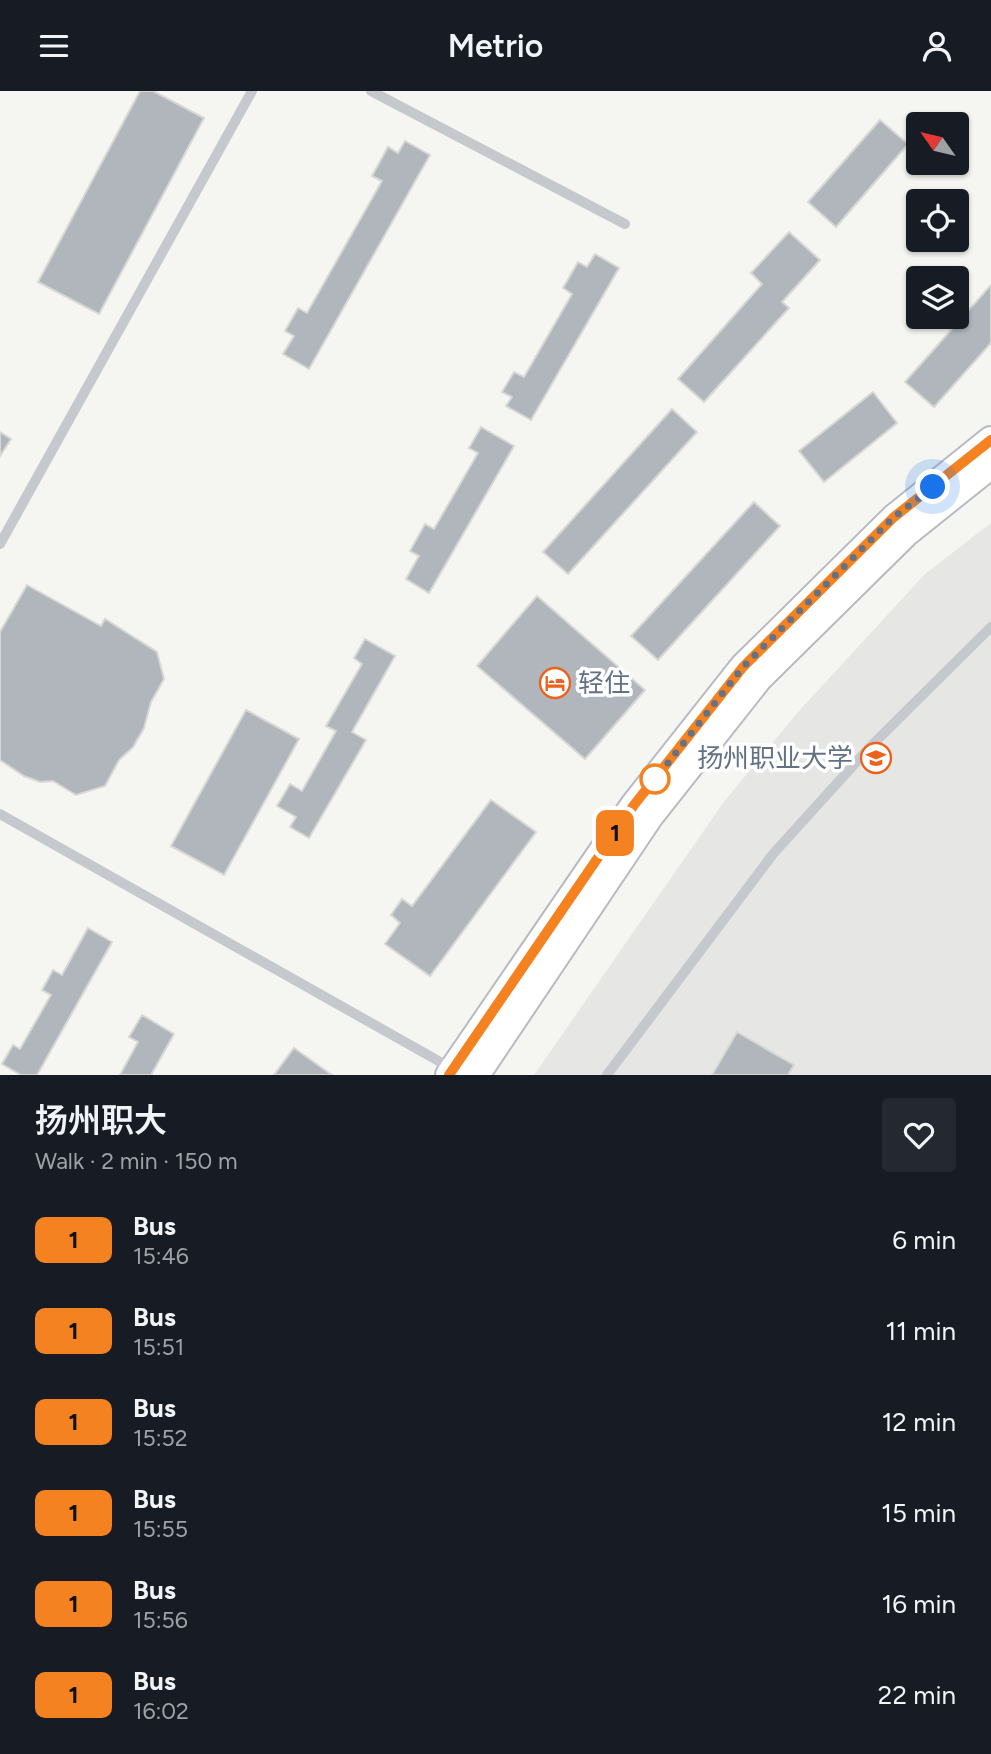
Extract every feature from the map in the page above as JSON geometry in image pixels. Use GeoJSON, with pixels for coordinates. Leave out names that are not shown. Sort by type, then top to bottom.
{"type":"FeatureCollection","features":[{"type":"Feature","properties":{"kind":"main road"},"geometry":{"type":"LineString","coordinates":[[461,1073],[634,805],[743,667],[894,517],[991,440]]}},
{"type":"Feature","properties":{"kind":"main road"},"geometry":{"type":"LineString","coordinates":[[461,1073],[650,816],[759,678],[906,533],[991,465]]}},
{"type":"Feature","properties":{"kind":"lane"},"geometry":{"type":"LineString","coordinates":[[0,544],[252,91]]}},
{"type":"Feature","properties":{"kind":"lane"},"geometry":{"type":"LineString","coordinates":[[371,91],[625,224]]}},
{"type":"Feature","properties":{"kind":"lane"},"geometry":{"type":"LineString","coordinates":[[607,1075],[774,854],[869,748],[991,627]]}},
{"type":"Feature","properties":{"kind":"lane"},"geometry":{"type":"LineString","coordinates":[[0,814],[461,1073]]}},
{"type":"Feature","properties":{"kind":"shaded area","name":"扬州职业大学"},"geometry":{"type":"Polygon","coordinates":[[[991,523],[991,1075],[534,1075],[723,803],[798,712],[925,574],[991,523]]]}},
{"type":"Feature","properties":{"kind":"building"},"geometry":{"type":"Polygon","coordinates":[[[140,91],[153,91],[204,118],[99,314],[38,282],[140,91]]]}},
{"type":"Feature","properties":{"kind":"building"},"geometry":{"type":"Polygon","coordinates":[[[880,120],[906,142],[906,146],[836,227],[808,202],[880,120]]]}},
{"type":"Feature","properties":{"kind":"building"},"geometry":{"type":"Polygon","coordinates":[[[405,141],[430,155],[309,369],[283,354],[294,336],[285,331],[298,308],[307,313],[382,181],[372,176],[388,147],[398,153],[405,141]]]}},
{"type":"Feature","properties":{"kind":"building"},"geometry":{"type":"Polygon","coordinates":[[[789,232],[820,260],[782,302],[789,308],[704,402],[678,379],[762,284],[751,273],[789,232]]]}},
{"type":"Feature","properties":{"kind":"building"},"geometry":{"type":"Polygon","coordinates":[[[595,254],[619,268],[531,420],[506,406],[512,397],[502,392],[514,372],[524,377],[572,294],[563,288],[578,262],[587,267],[595,254]]]}},
{"type":"Feature","properties":{"kind":"building"},"geometry":{"type":"Polygon","coordinates":[[[991,285],[991,343],[934,407],[905,382],[952,329],[969,329],[969,310],[991,285]]]}},
{"type":"Feature","properties":{"kind":"building"},"geometry":{"type":"Polygon","coordinates":[[[873,392],[897,423],[824,482],[799,451],[873,392]]]}},
{"type":"Feature","properties":{"kind":"building"},"geometry":{"type":"Polygon","coordinates":[[[672,409],[697,432],[568,574],[543,552],[672,409]]]}},
{"type":"Feature","properties":{"kind":"building"},"geometry":{"type":"Polygon","coordinates":[[[481,427],[514,446],[429,593],[406,579],[419,556],[410,551],[425,524],[434,529],[478,453],[469,448],[481,427]]]}},
{"type":"Feature","properties":{"kind":"building"},"geometry":{"type":"Polygon","coordinates":[[[0,432],[11,439],[0,456],[0,432]]]}},
{"type":"Feature","properties":{"kind":"building"},"geometry":{"type":"Polygon","coordinates":[[[754,502],[780,526],[658,660],[631,636],[754,502]]]}},
{"type":"Feature","properties":{"kind":"building"},"geometry":{"type":"Polygon","coordinates":[[[27,585],[101,626],[105,619],[157,652],[164,679],[151,702],[144,728],[133,747],[119,760],[105,786],[76,795],[53,781],[40,782],[24,776],[0,760],[0,632],[27,585]]]}},
{"type":"Feature","properties":{"kind":"building"},"geometry":{"type":"Polygon","coordinates":[[[537,596],[645,690],[585,759],[477,666],[537,596]]]}},
{"type":"Feature","properties":{"kind":"building"},"geometry":{"type":"Polygon","coordinates":[[[365,639],[395,656],[352,732],[366,740],[309,838],[290,827],[296,817],[277,806],[290,784],[302,791],[336,731],[326,726],[362,664],[354,658],[365,639]]]}},
{"type":"Feature","properties":{"kind":"building"},"geometry":{"type":"Polygon","coordinates":[[[246,710],[299,739],[224,875],[171,846],[246,710]]]}},
{"type":"Feature","properties":{"kind":"building"},"geometry":{"type":"Polygon","coordinates":[[[491,800],[536,832],[430,976],[385,944],[400,923],[391,915],[402,899],[412,906],[491,800]]]}},
{"type":"Feature","properties":{"kind":"building"},"geometry":{"type":"Polygon","coordinates":[[[88,928],[112,942],[37,1075],[21,1075],[2,1064],[13,1045],[20,1049],[51,995],[42,990],[53,970],[62,975],[88,928]]]}},
{"type":"Feature","properties":{"kind":"building"},"geometry":{"type":"Polygon","coordinates":[[[142,1015],[174,1034],[151,1075],[120,1075],[138,1042],[129,1037],[142,1015]]]}},
{"type":"Feature","properties":{"kind":"building"},"geometry":{"type":"Polygon","coordinates":[[[737,1032],[794,1065],[788,1075],[712,1075],[737,1032]]]}},
{"type":"Feature","properties":{"kind":"building"},"geometry":{"type":"Polygon","coordinates":[[[294,1048],[332,1075],[274,1075],[294,1048]]]}},
{"type":"Feature","properties":{"kind":"bus line","name":"1"},"geometry":{"type":"LineString","coordinates":[[449,1075],[634,805],[743,667],[894,517],[991,440]]}},
{"type":"Feature","properties":{"kind":"place","name":"轻住"},"geometry":{"type":"Point","coordinates":[555,683]}},
{"type":"Feature","properties":{"kind":"place","name":"扬州职业大学"},"geometry":{"type":"Point","coordinates":[876,758]}},
{"type":"Feature","properties":{"kind":"route"},"geometry":{"type":"LineString","coordinates":[[655,779],[650,786],[743,667],[894,517],[933,487]]}}]}
